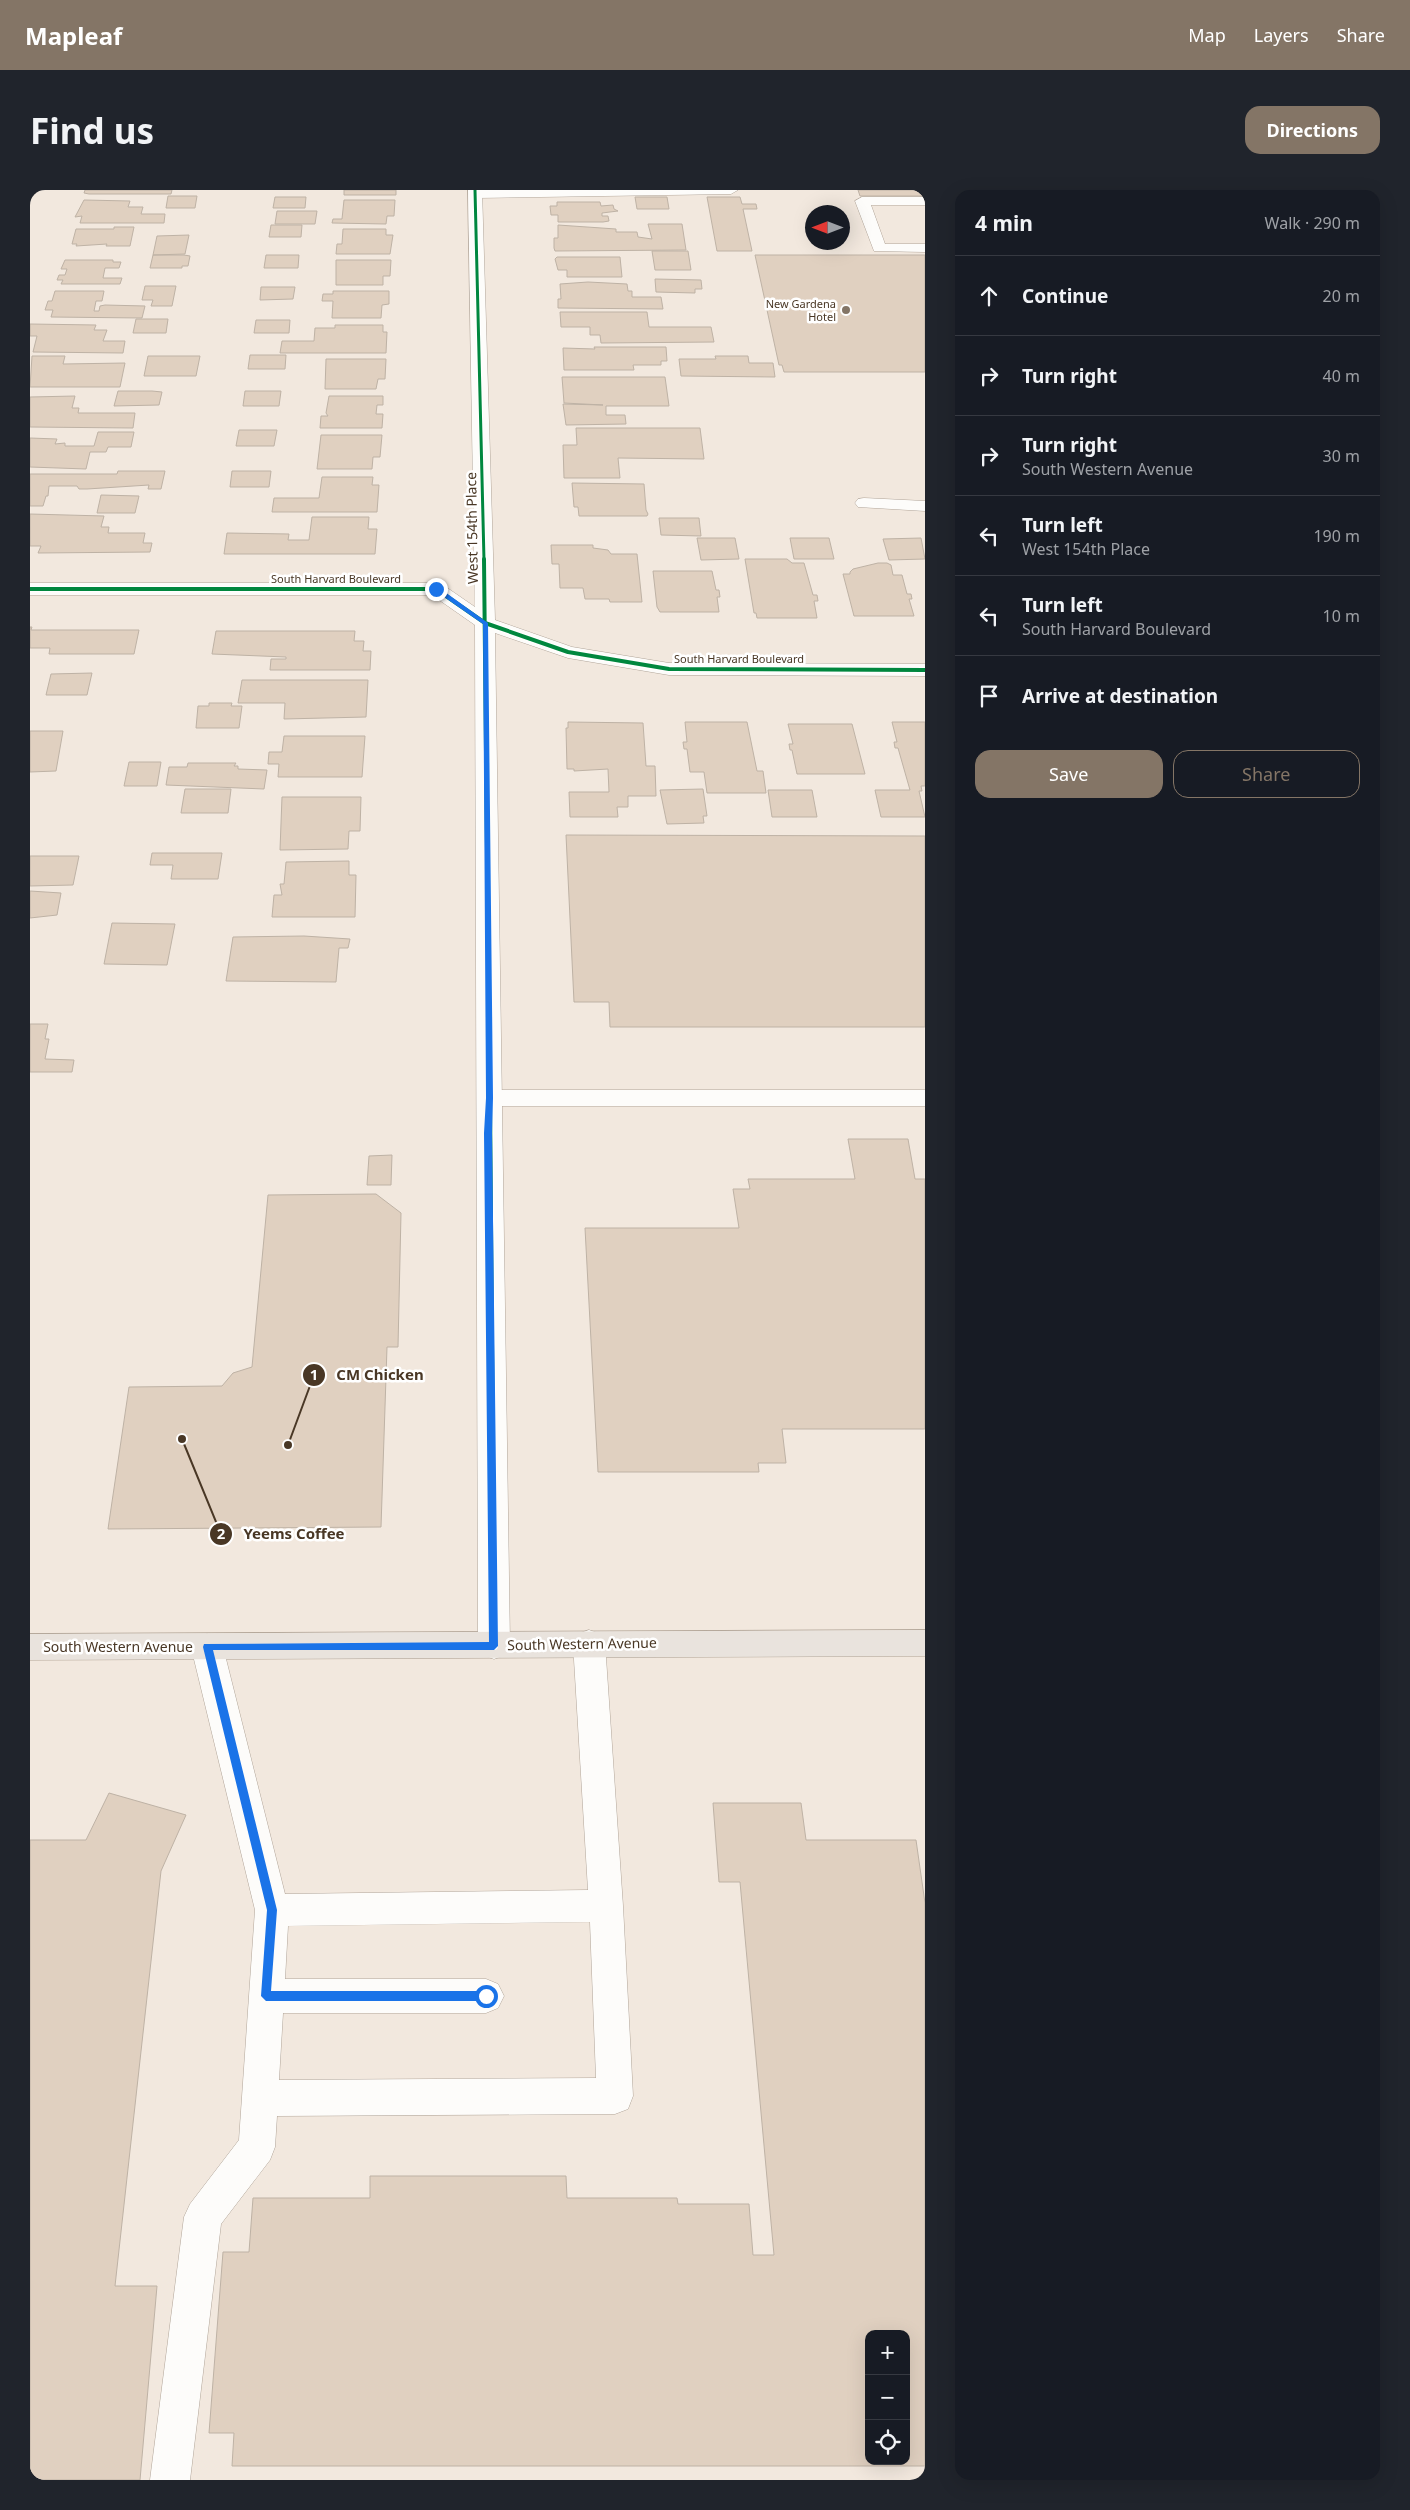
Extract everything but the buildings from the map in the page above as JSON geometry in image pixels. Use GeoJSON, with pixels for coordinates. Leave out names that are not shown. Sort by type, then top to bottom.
{"type":"FeatureCollection","features":[{"type":"Feature","properties":{"kind":"main road","name":"South Western Avenue"},"geometry":{"type":"LineString","coordinates":[[30,1647],[494,1646],[589,1643],[925,1642]]}},
{"type":"Feature","properties":{"kind":"street"},"geometry":{"type":"LineString","coordinates":[[475,192],[731,190]]}},
{"type":"Feature","properties":{"kind":"street","name":"West 154th Place"},"geometry":{"type":"LineString","coordinates":[[475,192],[486,623],[490,1098],[488,1133],[494,1646]]}},
{"type":"Feature","properties":{"kind":"street"},"geometry":{"type":"LineString","coordinates":[[925,201],[862,201],[879,248],[925,248]]}},
{"type":"Feature","properties":{"kind":"street"},"geometry":{"type":"LineString","coordinates":[[864,503],[925,506]]}},
{"type":"Feature","properties":{"kind":"street","name":"South Harvard Boulevard"},"geometry":{"type":"LineString","coordinates":[[30,589],[436,589],[486,623],[568,652],[669,669],[925,670]]}},
{"type":"Feature","properties":{"kind":"street"},"geometry":{"type":"LineString","coordinates":[[490,1098],[925,1098]]}},
{"type":"Feature","properties":{"kind":"street"},"geometry":{"type":"LineString","coordinates":[[260,2098],[615,2096],[606,1906],[589,1643]]}},
{"type":"Feature","properties":{"kind":"street"},"geometry":{"type":"LineString","coordinates":[[170,2480],[203,2217],[257,2147],[272,1910],[208,1647]]}},
{"type":"Feature","properties":{"kind":"street"},"geometry":{"type":"LineString","coordinates":[[272,1910],[606,1906]]}},
{"type":"Feature","properties":{"kind":"street"},"geometry":{"type":"LineString","coordinates":[[266,1996],[486,1996]]}},
{"type":"Feature","properties":{"kind":"cycle path"},"geometry":{"type":"LineString","coordinates":[[475,190],[485,623],[494,1646]]}},
{"type":"Feature","properties":{"kind":"cycle path"},"geometry":{"type":"LineString","coordinates":[[30,589],[436,589],[485,623],[568,652],[669,669],[925,670]]}},
{"type":"Feature","properties":{"kind":"place","name":"New Gardena Hotel"},"geometry":{"type":"Point","coordinates":[846,310]}},
{"type":"Feature","properties":{"kind":"place","name":"Yeems Coffee"},"geometry":{"type":"Point","coordinates":[182,1439]}},
{"type":"Feature","properties":{"kind":"place","name":"CM Chicken"},"geometry":{"type":"Point","coordinates":[288,1445]}},
{"type":"Feature","properties":{"kind":"route"},"geometry":{"type":"LineString","coordinates":[[436,589],[486,623],[490,1098],[488,1133],[494,1646],[208,1647],[272,1910],[266,1996],[486,1996]]}}]}
